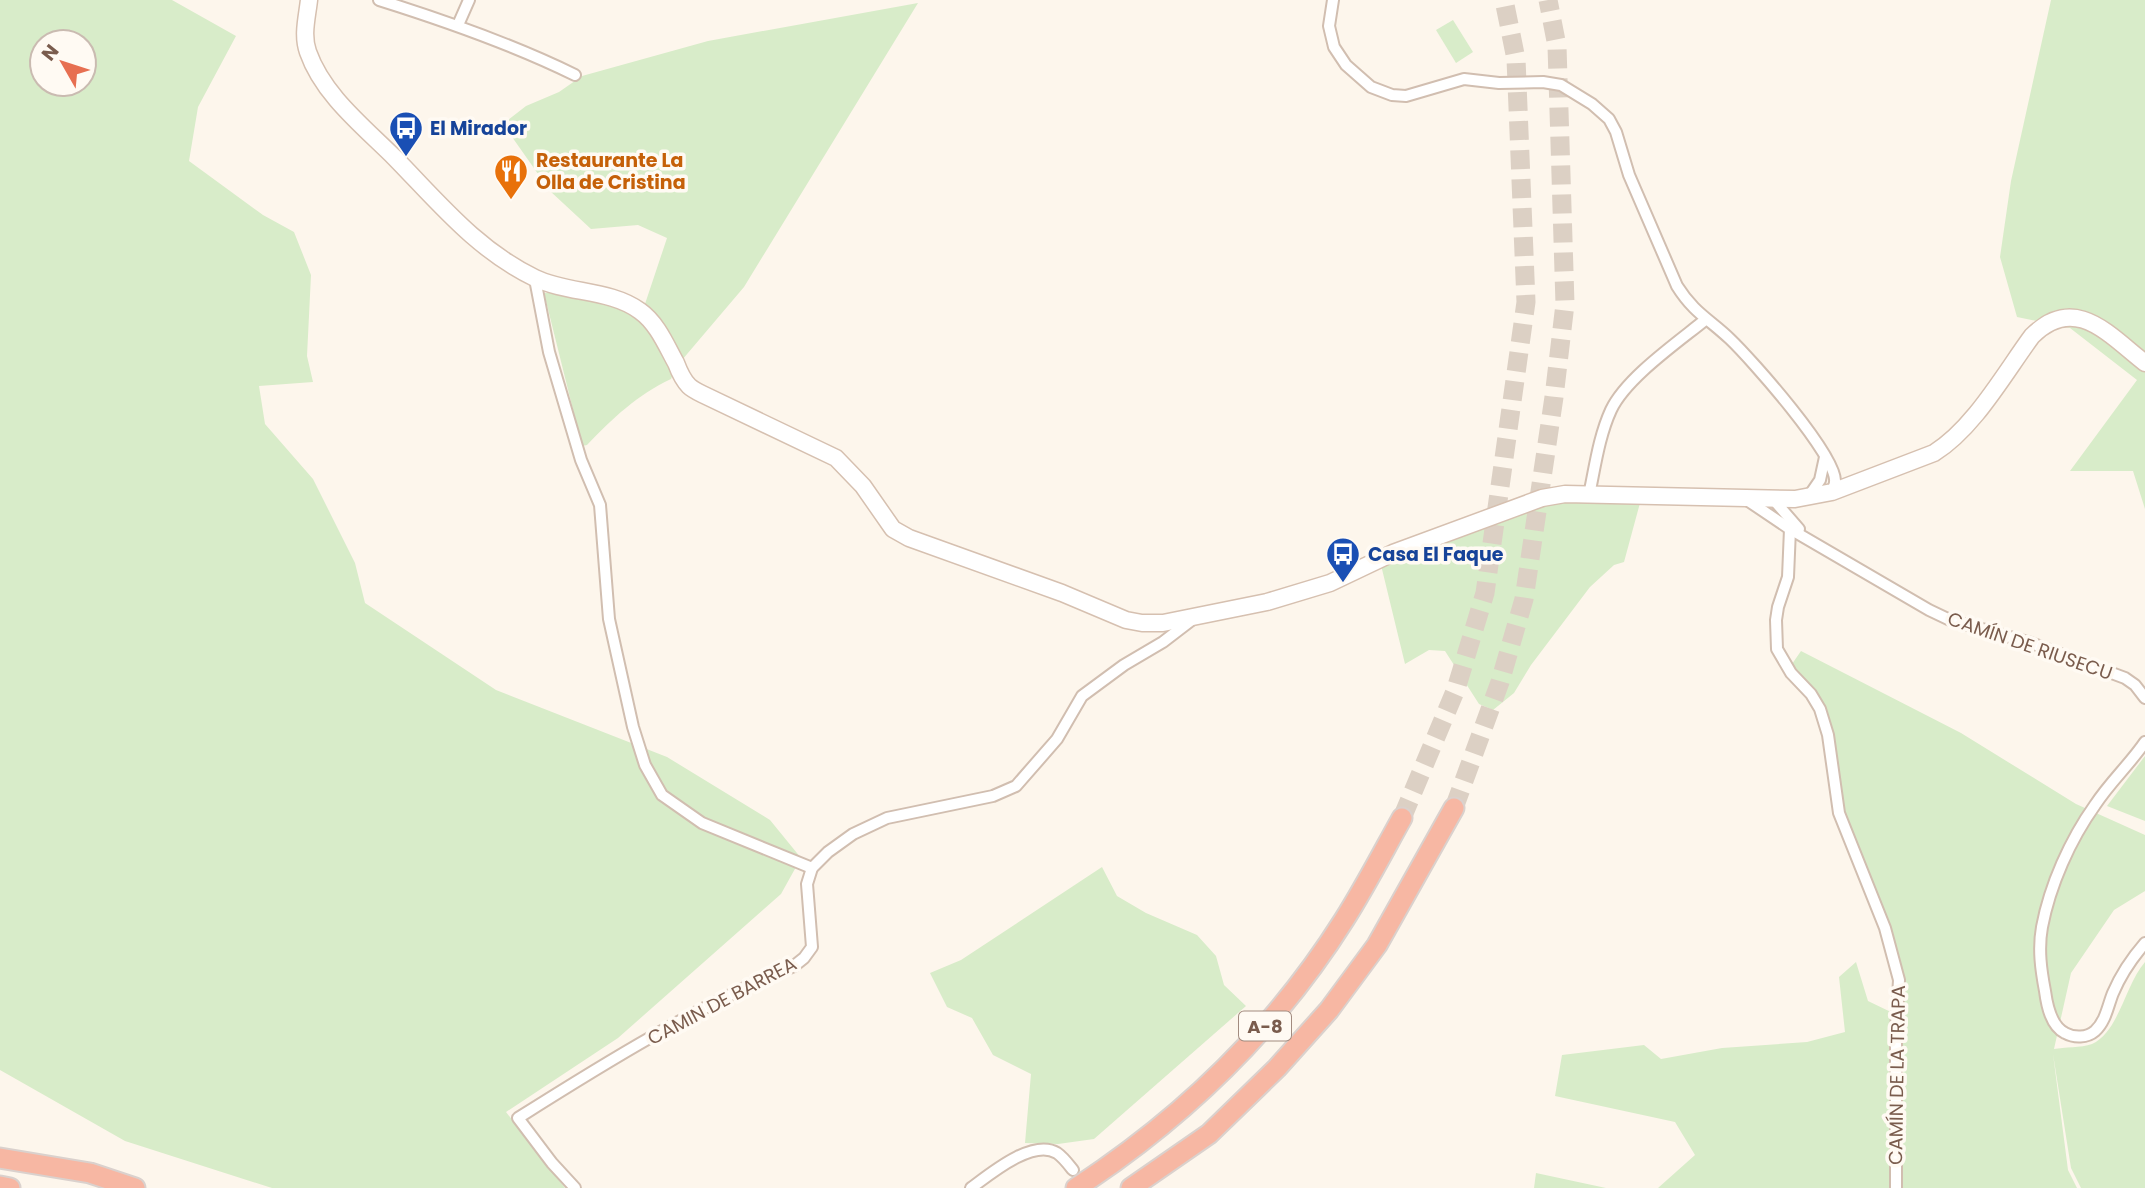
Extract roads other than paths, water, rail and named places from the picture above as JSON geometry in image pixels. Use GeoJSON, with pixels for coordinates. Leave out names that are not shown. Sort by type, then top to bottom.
{"type":"FeatureCollection","features":[{"type":"Feature","properties":{"kind":"highway","name":"A-8"},"geometry":{"type":"LineString","coordinates":[[1131,1188],[1209,1133],[1277,1068],[1329,1010],[1377,945],[1454,808]]}},
{"type":"Feature","properties":{"kind":"highway","name":"A-8"},"geometry":{"type":"LineString","coordinates":[[1075,1179],[1118,1161],[1185,1106],[1250,1044],[1298,985],[1344,920],[1402,818]]}},
{"type":"Feature","properties":{"kind":"highway"},"geometry":{"type":"LineString","coordinates":[[0,1158],[90,1173],[135,1188]]}},
{"type":"Feature","properties":{"kind":"highway"},"geometry":{"type":"LineString","coordinates":[[0,1186],[9,1188]]}},
{"type":"Feature","properties":{"kind":"street"},"geometry":{"type":"LineString","coordinates":[[309,0],[304,33],[307,50],[316,71],[335,98],[423,186],[454,222],[492,252],[536,279],[571,290],[610,297],[643,312],[653,323],[689,386],[836,458],[863,486],[893,530],[1142,624],[1197,617],[1330,583],[1393,553],[1521,503],[1565,494],[1802,498],[1832,492],[1934,453],[1945,445],[1976,413],[2032,335],[2053,320],[2064,316],[2077,316],[2093,323],[2145,363]]}},
{"type":"Feature","properties":{"kind":"street"},"geometry":{"type":"LineString","coordinates":[[379,0],[457,25],[575,75]]}},
{"type":"Feature","properties":{"kind":"street"},"geometry":{"type":"LineString","coordinates":[[457,25],[469,0]]}},
{"type":"Feature","properties":{"kind":"street"},"geometry":{"type":"LineString","coordinates":[[1333,0],[1329,26],[1334,47],[1346,65],[1371,87],[1392,95],[1406,96],[1464,79],[1499,83],[1543,82],[1561,85],[1592,104],[1609,119],[1616,132],[1629,175],[1686,301],[1730,339],[1803,422],[1824,463],[1826,487],[1832,492]]}},
{"type":"Feature","properties":{"kind":"street"},"geometry":{"type":"LineString","coordinates":[[536,279],[549,352],[581,460],[600,505],[608,619],[633,727],[645,765],[662,795],[702,823],[812,868],[828,852],[853,834],[887,818],[993,796],[1016,786],[1057,739],[1083,696],[1124,665],[1163,642],[1197,617]]}},
{"type":"Feature","properties":{"kind":"street"},"geometry":{"type":"LineString","coordinates":[[1589,495],[1605,425],[1612,407],[1634,381],[1705,320]]}},
{"type":"Feature","properties":{"kind":"street"},"geometry":{"type":"LineString","coordinates":[[1791,525],[1791,510],[1821,480],[1824,463]]}},
{"type":"Feature","properties":{"kind":"street","name":"CAMÍN DE RIUSECU"},"geometry":{"type":"LineString","coordinates":[[1741,497],[1791,525]]}},
{"type":"Feature","properties":{"kind":"street"},"geometry":{"type":"LineString","coordinates":[[1772,498],[1770,506],[1777,519]]}},
{"type":"Feature","properties":{"kind":"street","name":"CAMÍN DE RIUSECU"},"geometry":{"type":"LineString","coordinates":[[1772,498],[1791,525],[1802,534],[1950,620],[2031,643],[2125,678],[2135,685],[2145,698]]}},
{"type":"Feature","properties":{"kind":"street","name":"CAMÍN DE LA TRAPA"},"geometry":{"type":"LineString","coordinates":[[1791,525],[1788,577],[1776,620],[1777,649],[1791,673],[1811,694],[1820,709],[1828,735],[1839,813],[1885,928],[1899,980],[1896,1032],[1896,1188]]}},
{"type":"Feature","properties":{"kind":"street"},"geometry":{"type":"LineString","coordinates":[[2145,742],[2094,806],[2075,837],[2048,905],[2042,929],[2042,974],[2050,1013],[2060,1030],[2081,1037],[2094,1032],[2104,1019],[2126,968],[2145,943]]}},
{"type":"Feature","properties":{"kind":"street","name":"CAMIN DE BARREA"},"geometry":{"type":"LineString","coordinates":[[575,1188],[518,1118],[581,1078],[716,1002],[794,966],[804,958],[812,947],[807,884],[812,868]]}},
{"type":"Feature","properties":{"kind":"street"},"geometry":{"type":"LineString","coordinates":[[971,1188],[1011,1160],[1039,1150],[1056,1152],[1075,1179]]}},
{"type":"Feature","properties":{"kind":"tunnel"},"geometry":{"type":"LineString","coordinates":[[1402,818],[1456,689],[1485,593],[1526,302],[1516,59],[1504,0]]}},
{"type":"Feature","properties":{"kind":"tunnel"},"geometry":{"type":"LineString","coordinates":[[1454,808],[1500,682],[1524,599],[1565,304],[1557,46],[1548,0]]}},
{"type":"Feature","properties":{"kind":"place","name":"El Mirador"},"geometry":{"type":"Point","coordinates":[406,158]}},
{"type":"Feature","properties":{"kind":"place","name":"Restaurante La Olla de Cristina"},"geometry":{"type":"Point","coordinates":[511,201]}},
{"type":"Feature","properties":{"kind":"place","name":"Casa El Faque"},"geometry":{"type":"Point","coordinates":[1343,584]}}]}
